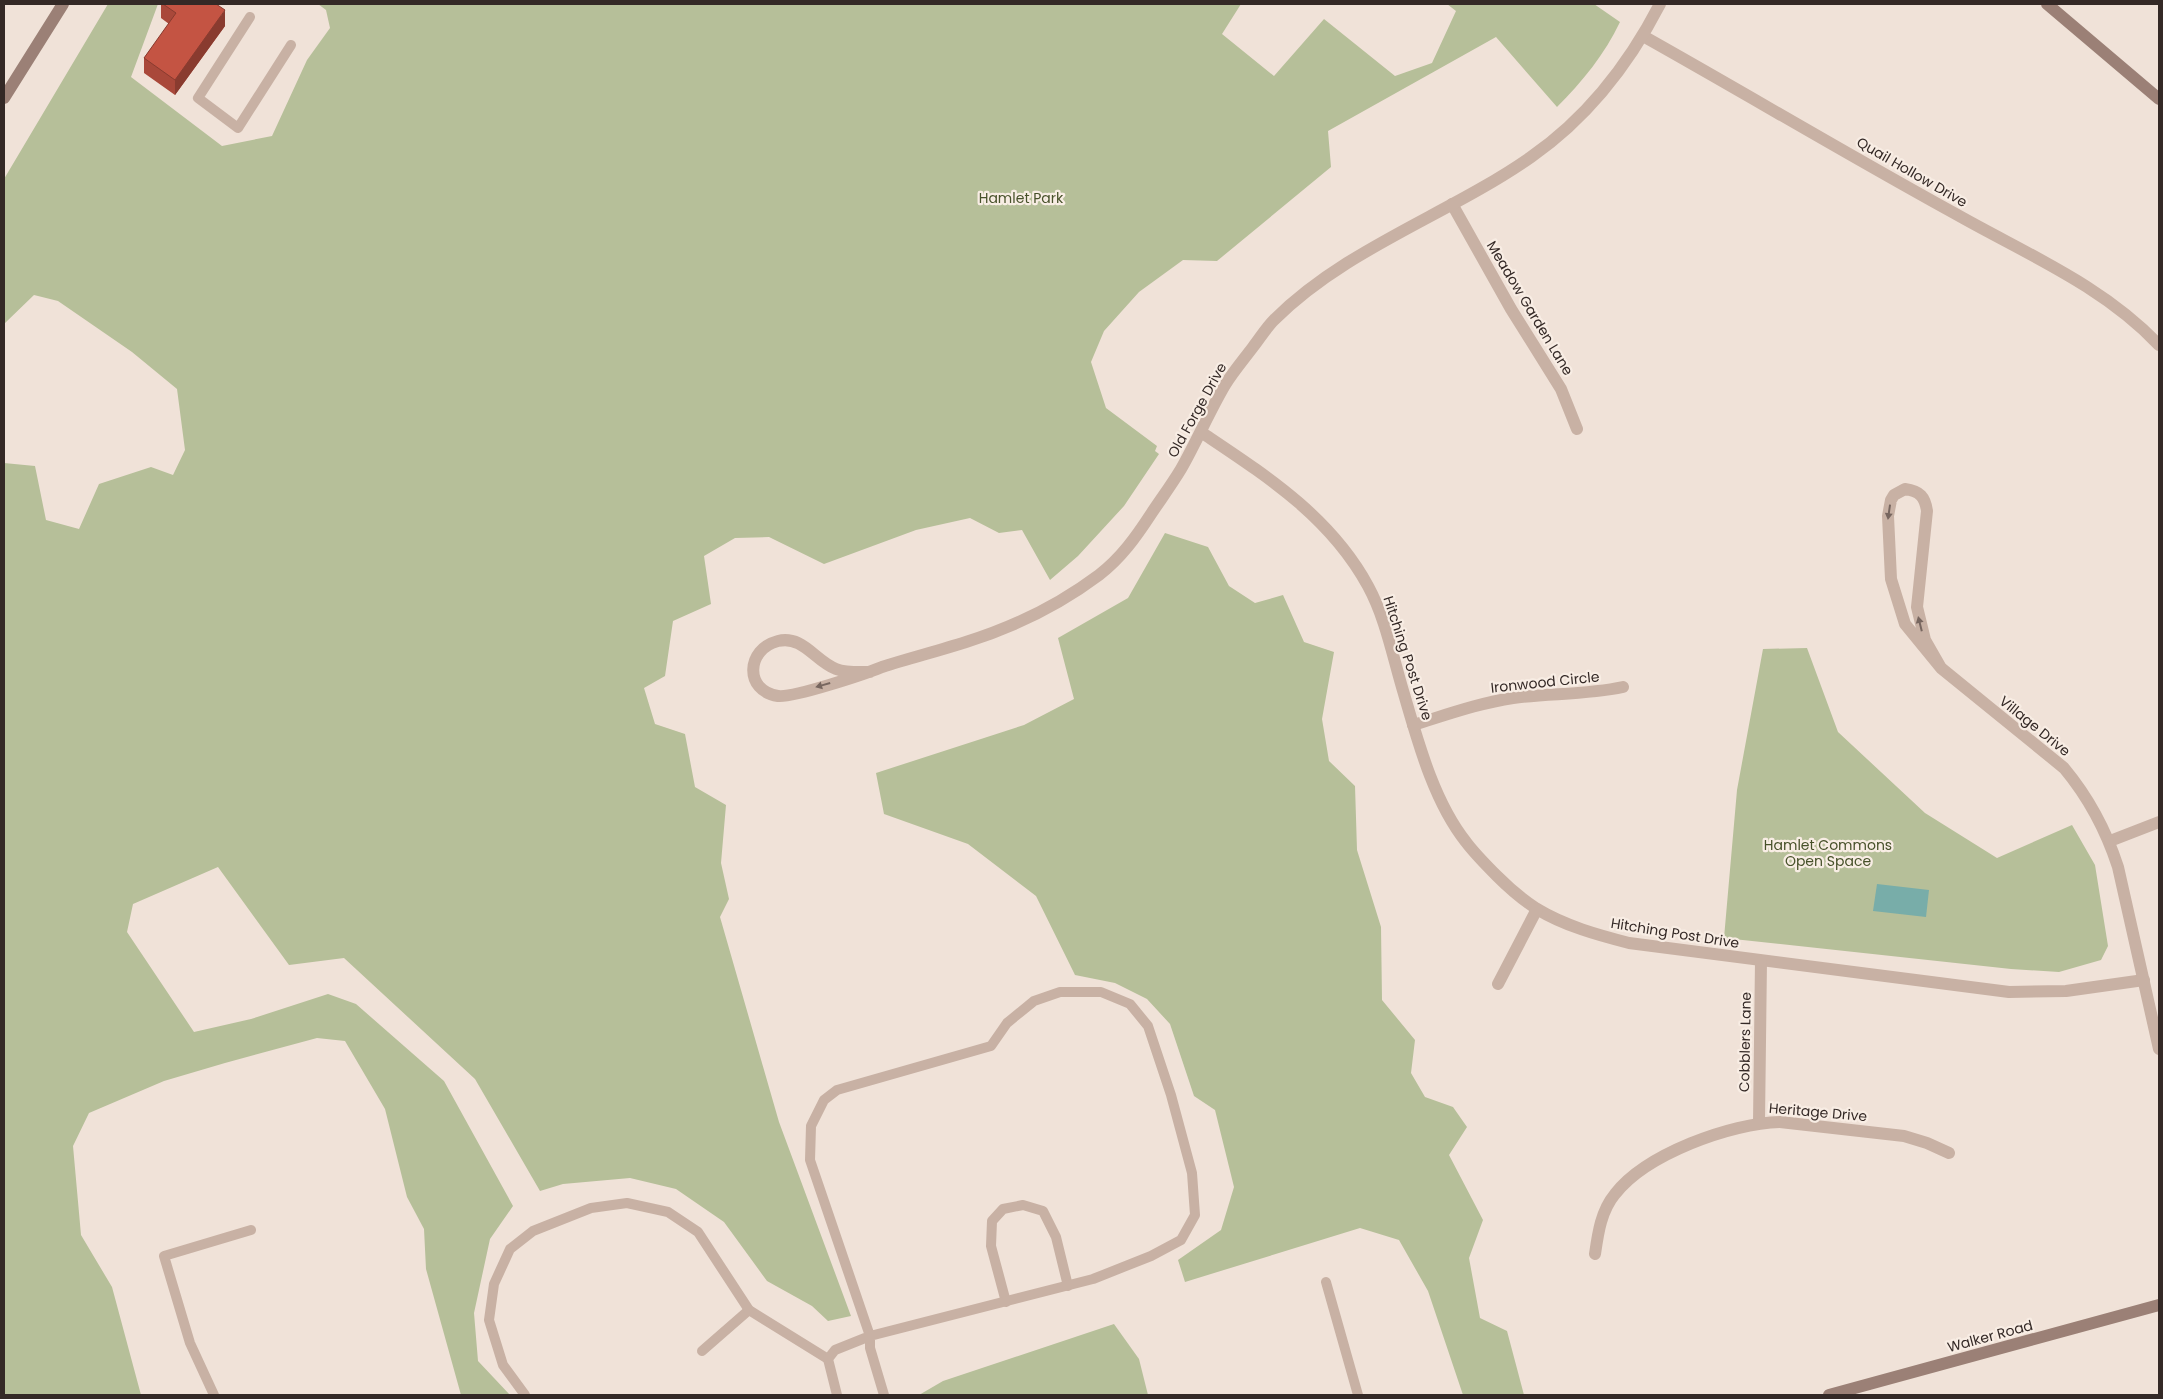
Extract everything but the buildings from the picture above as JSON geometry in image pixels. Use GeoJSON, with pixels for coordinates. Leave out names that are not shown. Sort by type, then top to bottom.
{"type":"FeatureCollection","features":[{"type":"Feature","properties":{"kind":"street"},"geometry":{"type":"LineString","coordinates":[[4,98],[63,4]]}},
{"type":"Feature","properties":{"kind":"street","name":"Old Forge Drive"},"geometry":{"type":"LineString","coordinates":[[870,672],[835,669],[819,659],[802,644],[787,639],[772,643],[759,652],[753,663],[754,677],[762,690],[779,696],[870,672],[909,658],[969,641],[1048,609],[1100,574],[1129,547],[1179,473],[1226,384],[1271,323],[1296,300],[1355,259],[1530,158],[1566,129],[1592,104],[1617,73],[1642,36],[1660,4]]}},
{"type":"Feature","properties":{"kind":"street"},"geometry":{"type":"LineString","coordinates":[[2047,4],[2159,99]]}},
{"type":"Feature","properties":{"kind":"street","name":"Quail Hollow Drive"},"geometry":{"type":"LineString","coordinates":[[1642,36],[1964,218],[2084,283],[2118,308],[2159,345]]}},
{"type":"Feature","properties":{"kind":"street","name":"Meadow Garden Lane"},"geometry":{"type":"LineString","coordinates":[[1452,204],[1510,309],[1561,389],[1577,429]]}},
{"type":"Feature","properties":{"kind":"street","name":"Hitching Post Drive"},"geometry":{"type":"LineString","coordinates":[[1201,432],[1280,486],[1308,510],[1338,542],[1368,586],[1379,612],[1433,783],[1453,824],[1465,842],[1510,889],[1538,909],[1594,934],[1629,943],[2009,992],[2066,991],[2144,980]]}},
{"type":"Feature","properties":{"kind":"street","name":"Village Drive"},"geometry":{"type":"LineString","coordinates":[[1941,668],[1925,640],[1917,607],[1927,512],[1926,501],[1918,492],[1905,489],[1894,495],[1888,508],[1891,579],[1905,624],[1941,668],[2064,768],[2097,814],[2110,841],[2118,867],[2159,1049]]}},
{"type":"Feature","properties":{"kind":"street","name":"Ironwood Circle"},"geometry":{"type":"LineString","coordinates":[[1413,724],[1482,704],[1513,698],[1599,692],[1623,688]]}},
{"type":"Feature","properties":{"kind":"street"},"geometry":{"type":"LineString","coordinates":[[2110,841],[2159,822]]}},
{"type":"Feature","properties":{"kind":"street"},"geometry":{"type":"LineString","coordinates":[[1498,984],[1538,909]]}},
{"type":"Feature","properties":{"kind":"street","name":"Cobblers Lane"},"geometry":{"type":"LineString","coordinates":[[1759,1122],[1761,961]]}},
{"type":"Feature","properties":{"kind":"street","name":"Heritage Drive"},"geometry":{"type":"LineString","coordinates":[[1595,1254],[1598,1232],[1605,1211],[1615,1194],[1629,1180],[1646,1166],[1696,1141],[1724,1131],[1759,1122],[1780,1122],[1904,1136],[1948,1153]]}},
{"type":"Feature","properties":{"kind":"street","name":"Walker Road"},"geometry":{"type":"LineString","coordinates":[[1830,1395],[2159,1305]]}},
{"type":"Feature","properties":{"kind":"lane"},"geometry":{"type":"LineString","coordinates":[[250,17],[198,98],[238,128],[291,45]]}},
{"type":"Feature","properties":{"kind":"lane"},"geometry":{"type":"LineString","coordinates":[[828,1359],[835,1350],[870,1336],[1093,1280],[1152,1256],[1181,1240],[1195,1215],[1192,1173],[1172,1095],[1148,1026],[1130,1004],[1101,992],[1060,992],[1034,1001],[1007,1023],[991,1046],[837,1090],[824,1100],[812,1126],[810,1160],[870,1336],[870,1348],[884,1395]]}},
{"type":"Feature","properties":{"kind":"lane"},"geometry":{"type":"LineString","coordinates":[[525,1395],[503,1366],[489,1320],[494,1284],[510,1250],[533,1231],[591,1208],[627,1203],[668,1212],[698,1232],[749,1310],[828,1359],[837,1395]]}},
{"type":"Feature","properties":{"kind":"lane"},"geometry":{"type":"LineString","coordinates":[[1006,1302],[991,1246],[992,1221],[1002,1209],[1023,1205],[1043,1211],[1056,1237],[1068,1286]]}},
{"type":"Feature","properties":{"kind":"lane"},"geometry":{"type":"LineString","coordinates":[[214,1395],[190,1342],[164,1256],[251,1230]]}},
{"type":"Feature","properties":{"kind":"lane"},"geometry":{"type":"LineString","coordinates":[[1326,1282],[1358,1395]]}},
{"type":"Feature","properties":{"kind":"lane"},"geometry":{"type":"LineString","coordinates":[[702,1351],[749,1310]]}},
{"type":"Feature","properties":{"kind":"green space","name":"Hamlet Park"},"geometry":{"type":"Polygon","coordinates":[[[108,4],[158,4],[131,77],[222,146],[272,136],[307,60],[330,28],[326,10],[318,4],[1241,4],[1222,34],[1274,76],[1324,19],[1395,76],[1432,63],[1456,11],[1447,4],[1594,4],[1620,22],[1592,67],[1557,107],[1496,37],[1328,131],[1331,167],[1217,261],[1183,260],[1139,292],[1104,331],[1091,362],[1106,408],[1157,446],[1155,451],[1159,454],[1124,506],[1078,556],[1050,580],[1022,530],[999,533],[970,518],[916,530],[824,564],[769,537],[735,538],[704,556],[711,604],[673,621],[665,676],[644,688],[655,724],[685,734],[695,787],[726,805],[721,863],[729,899],[720,917],[779,1122],[851,1316],[828,1321],[812,1306],[767,1281],[724,1222],[676,1189],[630,1178],[563,1184],[540,1191],[475,1079],[344,958],[289,965],[218,867],[133,904],[127,932],[194,1032],[251,1019],[328,994],[356,1004],[444,1081],[513,1206],[490,1239],[474,1313],[478,1361],[510,1395],[461,1395],[426,1269],[424,1229],[407,1197],[385,1109],[345,1041],[317,1038],[164,1081],[89,1113],[73,1146],[81,1235],[112,1287],[141,1395],[4,1395],[4,463],[35,466],[46,520],[79,529],[99,484],[151,467],[173,475],[185,450],[177,389],[132,352],[58,301],[34,295],[4,324],[4,179],[108,4]]]}},
{"type":"Feature","properties":{"kind":"green space"},"geometry":{"type":"Polygon","coordinates":[[[1165,533],[1208,547],[1229,586],[1255,603],[1283,595],[1304,642],[1334,652],[1322,719],[1329,761],[1355,786],[1357,850],[1381,927],[1382,1000],[1415,1040],[1411,1073],[1425,1097],[1453,1107],[1467,1127],[1449,1155],[1483,1220],[1469,1258],[1480,1318],[1507,1331],[1524,1395],[1463,1395],[1428,1291],[1399,1240],[1360,1228],[1185,1282],[1178,1260],[1221,1230],[1234,1187],[1215,1110],[1194,1096],[1170,1024],[1147,999],[1115,983],[1075,975],[1036,896],[968,844],[884,814],[876,773],[1024,725],[1074,699],[1058,638],[1128,598],[1165,533]]]}},
{"type":"Feature","properties":{"kind":"green space","name":"Hamlet Commons Open Space"},"geometry":{"type":"Polygon","coordinates":[[[1807,648],[1838,732],[1925,813],[1997,858],[2072,825],[2095,865],[2108,946],[2101,960],[2059,972],[2011,969],[1724,938],[1737,790],[1763,649],[1807,648]]]}},
{"type":"Feature","properties":{"kind":"green space"},"geometry":{"type":"Polygon","coordinates":[[[1114,1324],[1139,1359],[1148,1395],[919,1395],[943,1381],[1114,1324]]]}},
{"type":"Feature","properties":{"kind":"water"},"geometry":{"type":"Polygon","coordinates":[[[1877,884],[1929,890],[1926,917],[1873,911],[1877,884]]]}}]}
